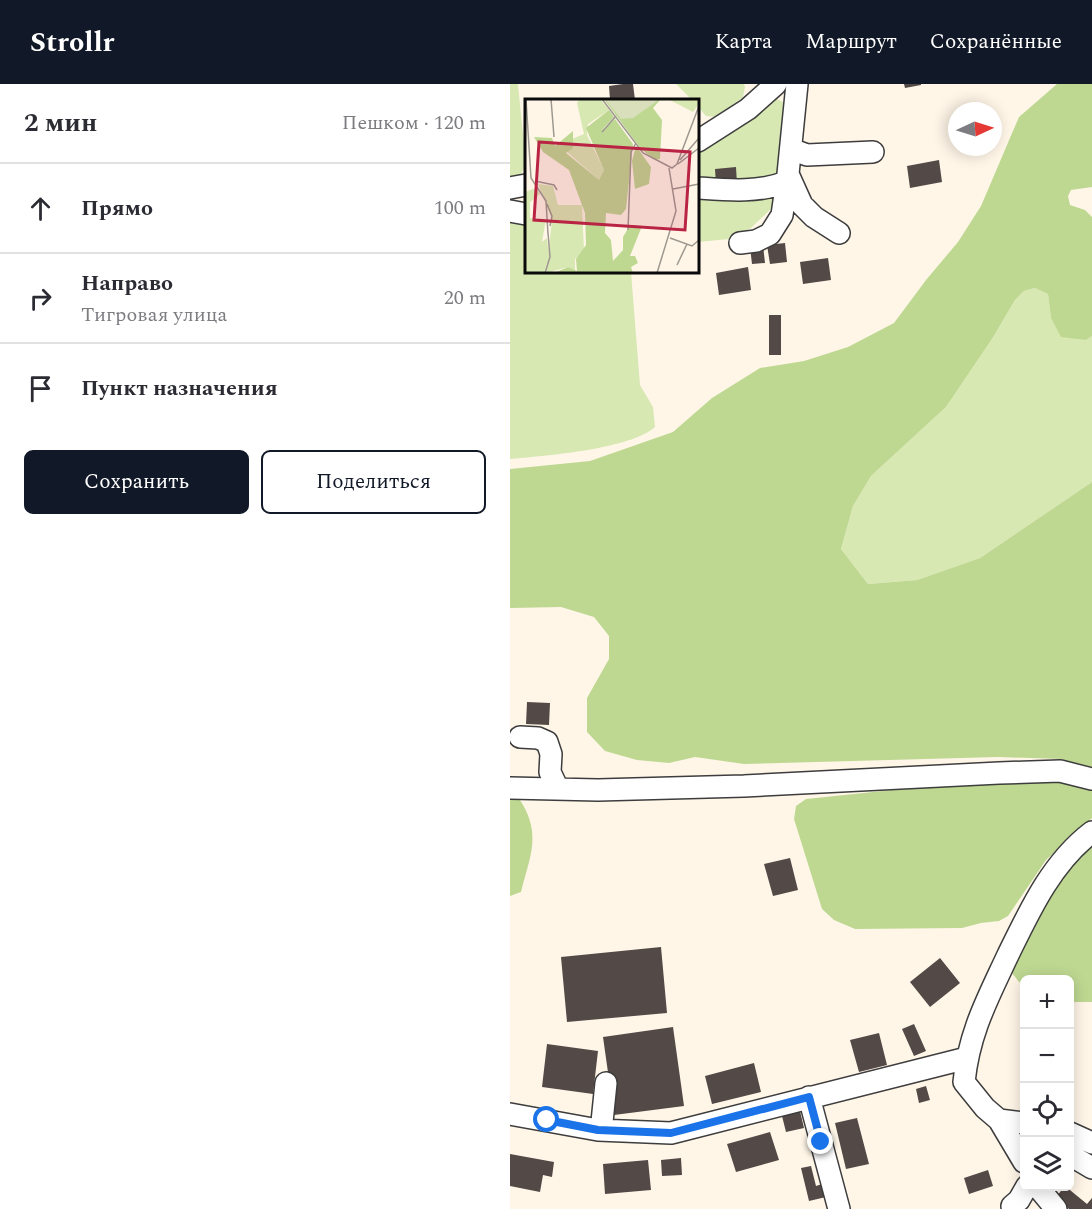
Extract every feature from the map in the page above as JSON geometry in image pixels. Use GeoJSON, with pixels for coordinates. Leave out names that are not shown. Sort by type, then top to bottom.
{"type":"FeatureCollection","features":[{"type":"Feature","properties":{"kind":"street"},"geometry":{"type":"LineString","coordinates":[[699,140],[748,109],[776,84]]}},
{"type":"Feature","properties":{"kind":"street"},"geometry":{"type":"LineString","coordinates":[[740,243],[756,241],[770,234],[782,215],[797,84]]}},
{"type":"Feature","properties":{"kind":"street"},"geometry":{"type":"LineString","coordinates":[[791,149],[807,155],[873,152]]}},
{"type":"Feature","properties":{"kind":"street"},"geometry":{"type":"LineString","coordinates":[[699,188],[747,190],[776,187],[787,178]]}},
{"type":"Feature","properties":{"kind":"street"},"geometry":{"type":"LineString","coordinates":[[787,178],[802,206],[814,217],[839,233]]}},
{"type":"Feature","properties":{"kind":"street"},"geometry":{"type":"LineString","coordinates":[[510,188],[525,185]]}},
{"type":"Feature","properties":{"kind":"street"},"geometry":{"type":"LineString","coordinates":[[510,212],[525,214]]}},
{"type":"Feature","properties":{"kind":"street"},"geometry":{"type":"LineString","coordinates":[[520,737],[547,741],[551,754],[550,772],[558,789]]}},
{"type":"Feature","properties":{"kind":"street"},"geometry":{"type":"LineString","coordinates":[[510,788],[598,790],[744,786],[999,772],[1060,771],[1092,779]]}},
{"type":"Feature","properties":{"kind":"street"},"geometry":{"type":"LineString","coordinates":[[1020,1148],[1014,1127],[985,1108],[964,1082],[967,1058],[977,1021],[1025,917],[1061,862],[1092,832]]}},
{"type":"Feature","properties":{"kind":"street"},"geometry":{"type":"LineString","coordinates":[[510,1114],[598,1130],[671,1133],[967,1058]]}},
{"type":"Feature","properties":{"kind":"street"},"geometry":{"type":"LineString","coordinates":[[598,1130],[602,1122],[606,1083]]}},
{"type":"Feature","properties":{"kind":"street"},"geometry":{"type":"LineString","coordinates":[[809,1097],[839,1209]]}},
{"type":"Feature","properties":{"kind":"street"},"geometry":{"type":"LineString","coordinates":[[1074,1135],[1092,1143]]}},
{"type":"Feature","properties":{"kind":"street"},"geometry":{"type":"LineString","coordinates":[[1074,1157],[1092,1168]]}},
{"type":"Feature","properties":{"kind":"street"},"geometry":{"type":"LineString","coordinates":[[1012,1206],[1034,1193],[1056,1209]]}},
{"type":"Feature","properties":{"kind":"green space"},"geometry":{"type":"Polygon","coordinates":[[[510,84],[518,84],[525,167],[519,177],[510,179],[510,84]]]}},
{"type":"Feature","properties":{"kind":"green space"},"geometry":{"type":"Polygon","coordinates":[[[676,84],[744,84],[745,87],[743,97],[717,117],[706,116],[699,108],[699,99],[691,99],[676,84]]]}},
{"type":"Feature","properties":{"kind":"green space"},"geometry":{"type":"Polygon","coordinates":[[[1057,84],[1092,84],[1092,187],[1071,190],[1068,196],[1070,205],[1085,210],[1092,217],[1092,336],[1086,340],[1061,337],[1051,318],[1048,294],[1035,288],[1024,291],[1015,300],[992,339],[946,407],[871,476],[853,506],[841,549],[868,584],[917,580],[980,558],[1092,482],[1092,767],[1061,759],[998,757],[744,764],[695,757],[669,763],[637,760],[605,751],[587,732],[587,698],[609,659],[609,636],[594,617],[561,607],[510,608],[510,469],[590,461],[673,432],[712,398],[760,368],[804,361],[848,347],[894,323],[958,242],[981,206],[1019,117],[1057,84]]]}},
{"type":"Feature","properties":{"kind":"green space"},"geometry":{"type":"Polygon","coordinates":[[[777,99],[783,102],[782,147],[772,208],[751,228],[729,239],[699,242],[699,151],[777,99]]]}},
{"type":"Feature","properties":{"kind":"green space"},"geometry":{"type":"Polygon","coordinates":[[[510,219],[525,221],[525,273],[631,273],[640,385],[653,407],[655,427],[643,435],[608,446],[510,459],[510,219]]]}},
{"type":"Feature","properties":{"kind":"green space"},"geometry":{"type":"Polygon","coordinates":[[[1035,288],[1048,294],[1051,318],[1086,340],[1092,336],[1092,482],[980,558],[917,580],[868,584],[841,549],[853,506],[871,476],[946,407],[992,339],[1015,300],[1024,291],[1035,288]]]}},
{"type":"Feature","properties":{"kind":"green space"},"geometry":{"type":"Polygon","coordinates":[[[1060,778],[1092,784],[1092,818],[1046,860],[1008,916],[999,921],[962,928],[855,929],[834,920],[822,909],[794,819],[796,806],[806,799],[998,779],[1060,778]]]}},
{"type":"Feature","properties":{"kind":"green space"},"geometry":{"type":"Polygon","coordinates":[[[510,797],[520,800],[527,812],[531,824],[532,845],[521,892],[510,896],[510,797]]]}},
{"type":"Feature","properties":{"kind":"green space"},"geometry":{"type":"Polygon","coordinates":[[[1092,840],[1092,1002],[1074,1002],[1074,975],[1020,975],[1020,983],[1011,972],[1031,919],[1092,840]]]}},
{"type":"Feature","properties":{"kind":"building"},"geometry":{"type":"Polygon","coordinates":[[[633,84],[635,99],[610,99],[609,86],[633,84]]]}},
{"type":"Feature","properties":{"kind":"building"},"geometry":{"type":"Polygon","coordinates":[[[904,84],[921,84],[921,85],[905,88],[904,84]]]}},
{"type":"Feature","properties":{"kind":"building"},"geometry":{"type":"Polygon","coordinates":[[[939,160],[942,182],[910,188],[907,166],[939,160]]]}},
{"type":"Feature","properties":{"kind":"building"},"geometry":{"type":"Polygon","coordinates":[[[736,167],[737,184],[716,185],[715,169],[736,167]]]}},
{"type":"Feature","properties":{"kind":"building"},"geometry":{"type":"Polygon","coordinates":[[[785,243],[787,262],[770,264],[767,245],[785,243]]]}},
{"type":"Feature","properties":{"kind":"building"},"geometry":{"type":"Polygon","coordinates":[[[763,245],[765,263],[752,264],[750,247],[763,245]]]}},
{"type":"Feature","properties":{"kind":"building"},"geometry":{"type":"Polygon","coordinates":[[[828,258],[831,280],[803,284],[800,262],[828,258]]]}},
{"type":"Feature","properties":{"kind":"building"},"geometry":{"type":"Polygon","coordinates":[[[748,267],[751,290],[719,295],[716,273],[748,267]]]}},
{"type":"Feature","properties":{"kind":"building"},"geometry":{"type":"Polygon","coordinates":[[[769,315],[781,315],[781,355],[769,355],[769,315]]]}},
{"type":"Feature","properties":{"kind":"building"},"geometry":{"type":"Polygon","coordinates":[[[527,702],[550,703],[549,725],[526,724],[527,702]]]}},
{"type":"Feature","properties":{"kind":"building"},"geometry":{"type":"Polygon","coordinates":[[[790,858],[798,890],[773,896],[764,864],[790,858]]]}},
{"type":"Feature","properties":{"kind":"building"},"geometry":{"type":"Polygon","coordinates":[[[661,947],[667,1013],[567,1022],[561,957],[661,947]]]}},
{"type":"Feature","properties":{"kind":"building"},"geometry":{"type":"Polygon","coordinates":[[[940,958],[960,983],[930,1007],[910,982],[940,958]]]}},
{"type":"Feature","properties":{"kind":"building"},"geometry":{"type":"Polygon","coordinates":[[[914,1024],[926,1051],[914,1056],[902,1029],[914,1024]]]}},
{"type":"Feature","properties":{"kind":"building"},"geometry":{"type":"Polygon","coordinates":[[[673,1027],[684,1106],[614,1115],[603,1037],[673,1027]]]}},
{"type":"Feature","properties":{"kind":"building"},"geometry":{"type":"Polygon","coordinates":[[[879,1033],[887,1065],[859,1072],[850,1040],[879,1033]]]}},
{"type":"Feature","properties":{"kind":"building"},"geometry":{"type":"Polygon","coordinates":[[[547,1044],[598,1051],[593,1094],[542,1087],[547,1044]]]}},
{"type":"Feature","properties":{"kind":"building"},"geometry":{"type":"Polygon","coordinates":[[[754,1063],[761,1092],[712,1104],[705,1076],[754,1063]]]}},
{"type":"Feature","properties":{"kind":"building"},"geometry":{"type":"Polygon","coordinates":[[[926,1086],[930,1100],[919,1103],[916,1089],[926,1086]]]}},
{"type":"Feature","properties":{"kind":"building"},"geometry":{"type":"Polygon","coordinates":[[[800,1111],[804,1128],[786,1132],[782,1116],[800,1111]]]}},
{"type":"Feature","properties":{"kind":"building"},"geometry":{"type":"Polygon","coordinates":[[[857,1118],[869,1164],[846,1169],[835,1123],[857,1118]]]}},
{"type":"Feature","properties":{"kind":"building"},"geometry":{"type":"Polygon","coordinates":[[[770,1132],[779,1160],[736,1172],[727,1144],[770,1132]]]}},
{"type":"Feature","properties":{"kind":"building"},"geometry":{"type":"Polygon","coordinates":[[[510,1154],[554,1162],[552,1177],[543,1175],[540,1192],[510,1186],[510,1154]]]}},
{"type":"Feature","properties":{"kind":"building"},"geometry":{"type":"Polygon","coordinates":[[[681,1158],[682,1175],[662,1176],[661,1160],[681,1158]]]}},
{"type":"Feature","properties":{"kind":"building"},"geometry":{"type":"Polygon","coordinates":[[[648,1160],[651,1190],[605,1194],[603,1164],[648,1160]]]}},
{"type":"Feature","properties":{"kind":"building"},"geometry":{"type":"Polygon","coordinates":[[[811,1166],[816,1186],[822,1184],[826,1197],[809,1201],[801,1168],[811,1166]]]}},
{"type":"Feature","properties":{"kind":"building"},"geometry":{"type":"Polygon","coordinates":[[[988,1170],[993,1186],[969,1194],[964,1178],[988,1170]]]}},
{"type":"Feature","properties":{"kind":"building"},"geometry":{"type":"Polygon","coordinates":[[[1061,1191],[1071,1191],[1087,1204],[1092,1198],[1092,1209],[1069,1209],[1056,1197],[1061,1191]]]}},
{"type":"Feature","properties":{"kind":"route"},"geometry":{"type":"LineString","coordinates":[[547,1120],[598,1130],[671,1133],[809,1097],[821,1142]]}}]}
